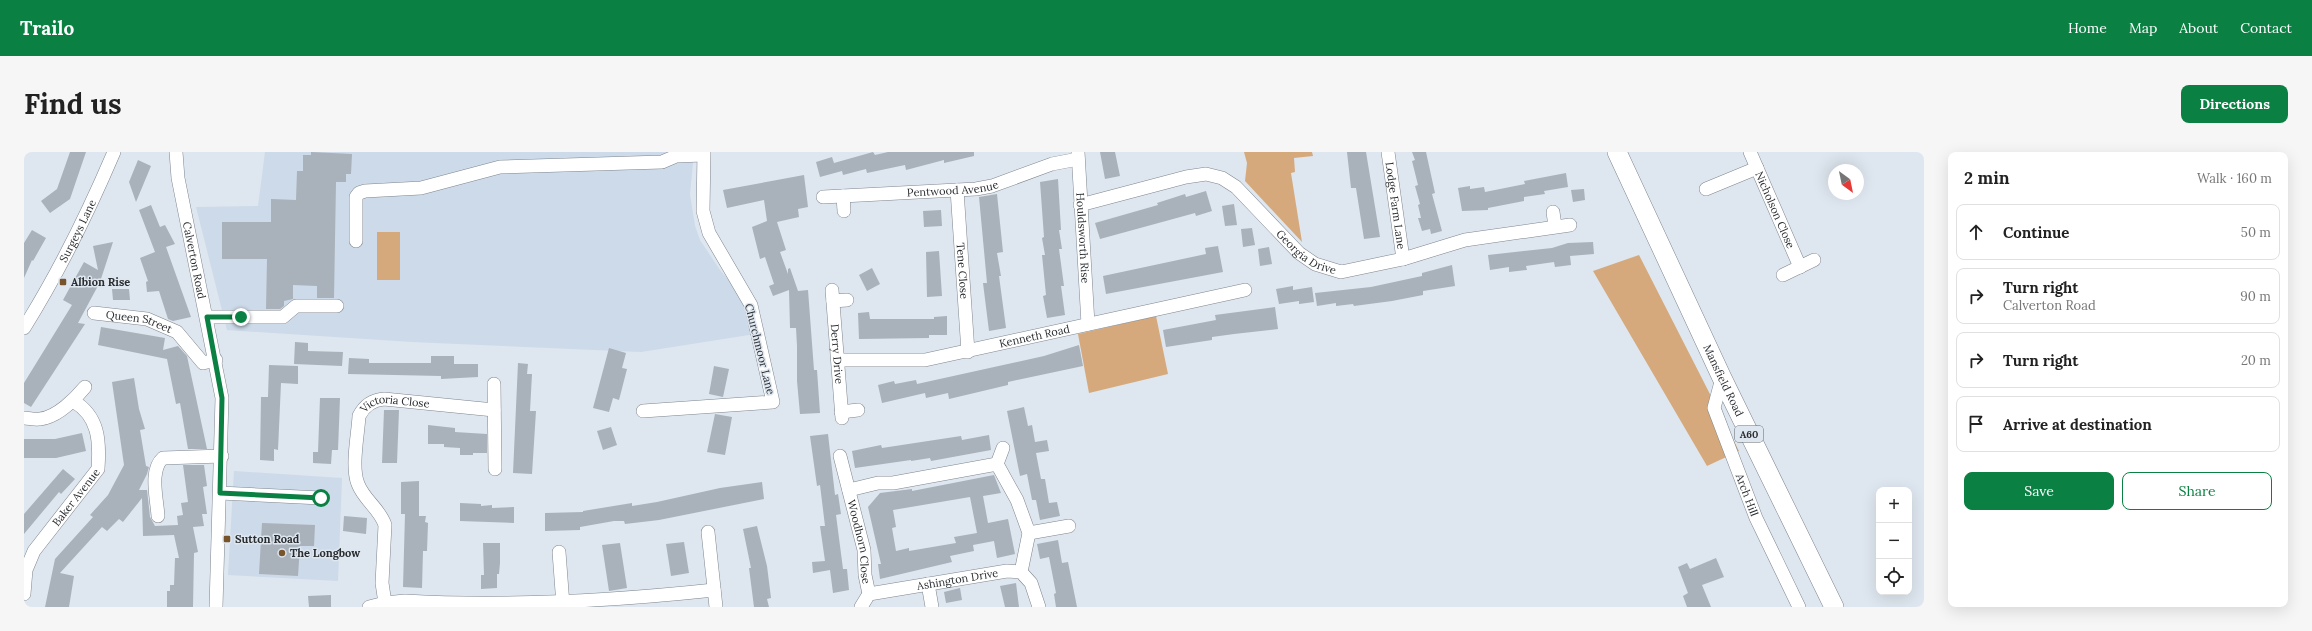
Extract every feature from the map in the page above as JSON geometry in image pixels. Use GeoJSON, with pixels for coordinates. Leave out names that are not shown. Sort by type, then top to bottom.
{"type":"FeatureCollection","features":[{"type":"Feature","properties":{"kind":"highway","name":"Mansfield Road"},"geometry":{"type":"LineString","coordinates":[[1617,152],[1722,378],[1834,607]]}},
{"type":"Feature","properties":{"kind":"street","name":"Surgeys Lane"},"geometry":{"type":"LineString","coordinates":[[24,328],[29,309],[74,240],[114,152]]}},
{"type":"Feature","properties":{"kind":"street","name":"Calverton Road"},"geometry":{"type":"LineString","coordinates":[[176,152],[178,178],[216,360],[222,398],[222,456],[216,607]]}},
{"type":"Feature","properties":{"kind":"street","name":"Lodge Farm Lane"},"geometry":{"type":"LineString","coordinates":[[1388,152],[1403,259]]}},
{"type":"Feature","properties":{"kind":"street","name":"Nicholson Close"},"geometry":{"type":"LineString","coordinates":[[1750,152],[1800,267]]}},
{"type":"Feature","properties":{"kind":"street"},"geometry":{"type":"LineString","coordinates":[[356,241],[356,197],[359,193],[365,191],[421,188],[500,167],[662,162],[676,156],[703,154]]}},
{"type":"Feature","properties":{"kind":"street","name":"Churchmoor Lane"},"geometry":{"type":"LineString","coordinates":[[643,411],[773,402],[751,305],[709,233],[703,211],[703,154]]}},
{"type":"Feature","properties":{"kind":"street","name":"Pentwood Avenue"},"geometry":{"type":"LineString","coordinates":[[823,197],[957,190],[992,186],[1078,156]]}},
{"type":"Feature","properties":{"kind":"street","name":"Houldsworth Rise"},"geometry":{"type":"LineString","coordinates":[[1078,156],[1088,324]]}},
{"type":"Feature","properties":{"kind":"street"},"geometry":{"type":"LineString","coordinates":[[1706,189],[1757,168]]}},
{"type":"Feature","properties":{"kind":"street","name":"Georgia Drive"},"geometry":{"type":"LineString","coordinates":[[1080,205],[1186,177],[1206,174],[1222,178],[1236,187],[1299,253],[1315,264],[1341,272],[1403,259],[1465,240],[1570,225]]}},
{"type":"Feature","properties":{"kind":"street","name":"Tene Close"},"geometry":{"type":"LineString","coordinates":[[957,190],[968,352]]}},
{"type":"Feature","properties":{"kind":"street"},"geometry":{"type":"LineString","coordinates":[[843,196],[844,211]]}},
{"type":"Feature","properties":{"kind":"street"},"geometry":{"type":"LineString","coordinates":[[1553,212],[1555,226]]}},
{"type":"Feature","properties":{"kind":"street"},"geometry":{"type":"LineString","coordinates":[[1783,275],[1814,260]]}},
{"type":"Feature","properties":{"kind":"street","name":"Kenneth Road"},"geometry":{"type":"LineString","coordinates":[[838,360],[925,360],[968,352],[1088,324],[1231,287],[1245,290]]}},
{"type":"Feature","properties":{"kind":"street","name":"Derry Drive"},"geometry":{"type":"LineString","coordinates":[[847,300],[833,296],[841,415],[858,410]]}},
{"type":"Feature","properties":{"kind":"street"},"geometry":{"type":"LineString","coordinates":[[207,317],[283,317],[296,306],[337,306]]}},
{"type":"Feature","properties":{"kind":"street","name":"Queen Street"},"geometry":{"type":"LineString","coordinates":[[94,313],[147,319],[155,322],[177,332],[203,363],[216,360]]}},
{"type":"Feature","properties":{"kind":"street","name":"Arch Hill"},"geometry":{"type":"LineString","coordinates":[[1722,378],[1714,408],[1756,518],[1800,607]]}},
{"type":"Feature","properties":{"kind":"street"},"geometry":{"type":"LineString","coordinates":[[494,384],[495,470]]}},
{"type":"Feature","properties":{"kind":"street"},"geometry":{"type":"LineString","coordinates":[[24,418],[40,420],[73,401],[85,387]]}},
{"type":"Feature","properties":{"kind":"street","name":"Victoria Close"},"geometry":{"type":"LineString","coordinates":[[385,602],[382,583],[384,525],[382,517],[358,485],[355,474],[359,416],[362,410],[374,401],[384,399],[494,410]]}},
{"type":"Feature","properties":{"kind":"street","name":"Baker Avenue"},"geometry":{"type":"LineString","coordinates":[[24,594],[26,570],[34,551],[98,469],[97,429],[94,420],[81,406],[73,401]]}},
{"type":"Feature","properties":{"kind":"street"},"geometry":{"type":"LineString","coordinates":[[1003,448],[997,464],[1017,500],[1029,533],[1021,572],[1031,583],[1039,607]]}},
{"type":"Feature","properties":{"kind":"street"},"geometry":{"type":"LineString","coordinates":[[158,516],[156,472],[158,463],[163,458],[222,456]]}},
{"type":"Feature","properties":{"kind":"street","name":"Woodhorn Close"},"geometry":{"type":"LineString","coordinates":[[840,456],[864,550],[864,575],[869,594]]}},
{"type":"Feature","properties":{"kind":"street","name":"Woodhorn Close"},"geometry":{"type":"LineString","coordinates":[[849,490],[878,483],[894,483],[997,464]]}},
{"type":"Feature","properties":{"kind":"street"},"geometry":{"type":"LineString","coordinates":[[220,493],[321,498]]}},
{"type":"Feature","properties":{"kind":"street"},"geometry":{"type":"LineString","coordinates":[[1029,533],[1069,526]]}},
{"type":"Feature","properties":{"kind":"street"},"geometry":{"type":"LineString","coordinates":[[708,532],[716,607]]}},
{"type":"Feature","properties":{"kind":"street"},"geometry":{"type":"LineString","coordinates":[[559,552],[563,605]]}},
{"type":"Feature","properties":{"kind":"street","name":"Ashington Drive"},"geometry":{"type":"LineString","coordinates":[[869,594],[992,573],[1021,572]]}},
{"type":"Feature","properties":{"kind":"street"},"geometry":{"type":"LineString","coordinates":[[928,584],[932,607]]}},
{"type":"Feature","properties":{"kind":"street"},"geometry":{"type":"LineString","coordinates":[[369,607],[385,602],[405,601],[426,605],[563,605],[662,601],[714,590]]}},
{"type":"Feature","properties":{"kind":"street"},"geometry":{"type":"LineString","coordinates":[[861,607],[869,594]]}},
{"type":"Feature","properties":{"kind":"shaded area"},"geometry":{"type":"Polygon","coordinates":[[[265,152],[694,152],[690,194],[695,226],[700,240],[720,270],[744,298],[755,334],[641,352],[412,342],[227,330],[196,207],[258,206],[265,152]]]}},
{"type":"Feature","properties":{"kind":"shaded area"},"geometry":{"type":"Polygon","coordinates":[[[1244,152],[1312,152],[1313,156],[1294,158],[1295,172],[1291,173],[1302,242],[1245,181],[1247,163],[1244,152]]]}},
{"type":"Feature","properties":{"kind":"shaded area"},"geometry":{"type":"Polygon","coordinates":[[[377,232],[400,232],[400,280],[377,280],[377,232]]]}},
{"type":"Feature","properties":{"kind":"shaded area"},"geometry":{"type":"Polygon","coordinates":[[[1639,255],[1739,451],[1707,466],[1593,271],[1639,255]]]}},
{"type":"Feature","properties":{"kind":"shaded area"},"geometry":{"type":"Polygon","coordinates":[[[1156,316],[1168,374],[1089,393],[1078,334],[1156,316]]]}},
{"type":"Feature","properties":{"kind":"shaded area"},"geometry":{"type":"Polygon","coordinates":[[[234,471],[342,478],[338,581],[228,575],[234,471]]]}},
{"type":"Feature","properties":{"kind":"building"},"geometry":{"type":"Polygon","coordinates":[[[70,152],[86,152],[70,199],[50,213],[41,201],[57,189],[70,152]]]}},
{"type":"Feature","properties":{"kind":"building"},"geometry":{"type":"Polygon","coordinates":[[[311,152],[352,154],[351,174],[346,174],[346,182],[336,182],[334,298],[317,298],[317,286],[293,285],[293,299],[284,301],[284,306],[280,309],[266,309],[267,259],[222,259],[222,222],[271,222],[271,199],[296,200],[297,171],[303,171],[303,155],[311,155],[311,152]]]}},
{"type":"Feature","properties":{"kind":"building"},"geometry":{"type":"Polygon","coordinates":[[[873,152],[875,155],[888,152],[974,152],[974,156],[944,163],[944,160],[906,170],[905,165],[867,173],[866,169],[843,175],[842,171],[820,177],[816,162],[832,157],[834,163],[873,152]]]}},
{"type":"Feature","properties":{"kind":"building"},"geometry":{"type":"Polygon","coordinates":[[[1100,152],[1115,152],[1120,176],[1105,179],[1100,152]]]}},
{"type":"Feature","properties":{"kind":"building"},"geometry":{"type":"Polygon","coordinates":[[[1347,152],[1366,152],[1380,237],[1364,239],[1356,188],[1351,188],[1347,152]]]}},
{"type":"Feature","properties":{"kind":"building"},"geometry":{"type":"Polygon","coordinates":[[[1412,152],[1426,152],[1435,193],[1432,194],[1442,231],[1431,234],[1430,229],[1422,231],[1418,218],[1421,218],[1418,205],[1420,204],[1415,186],[1418,185],[1412,161],[1415,160],[1412,152]]]}},
{"type":"Feature","properties":{"kind":"building"},"geometry":{"type":"Polygon","coordinates":[[[138,160],[151,166],[136,202],[129,182],[138,160]]]}},
{"type":"Feature","properties":{"kind":"building"},"geometry":{"type":"Polygon","coordinates":[[[1566,173],[1568,187],[1544,191],[1545,194],[1524,197],[1524,201],[1488,208],[1488,210],[1462,211],[1458,188],[1470,186],[1470,189],[1484,187],[1485,192],[1525,184],[1524,181],[1566,173]]]}},
{"type":"Feature","properties":{"kind":"building"},"geometry":{"type":"Polygon","coordinates":[[[804,175],[808,207],[798,209],[799,217],[777,222],[786,250],[780,252],[788,274],[788,269],[790,268],[798,291],[808,290],[814,370],[817,370],[820,413],[800,414],[797,381],[796,328],[790,328],[789,290],[773,296],[769,286],[774,284],[765,257],[760,259],[752,227],[767,221],[764,200],[727,208],[723,190],[804,175]]]}},
{"type":"Feature","properties":{"kind":"building"},"geometry":{"type":"Polygon","coordinates":[[[1058,179],[1061,230],[1059,230],[1062,249],[1059,249],[1064,286],[1061,286],[1065,315],[1047,318],[1043,296],[1046,295],[1042,255],[1045,255],[1042,238],[1044,237],[1040,182],[1058,179]]]}},
{"type":"Feature","properties":{"kind":"building"},"geometry":{"type":"Polygon","coordinates":[[[1584,189],[1585,200],[1573,202],[1571,190],[1584,189]]]}},
{"type":"Feature","properties":{"kind":"building"},"geometry":{"type":"Polygon","coordinates":[[[1206,191],[1212,211],[1196,216],[1195,213],[1100,239],[1095,223],[1158,205],[1157,203],[1185,194],[1186,197],[1206,191]]]}},
{"type":"Feature","properties":{"kind":"building"},"geometry":{"type":"Polygon","coordinates":[[[997,194],[1003,252],[997,253],[1001,276],[999,276],[1006,328],[989,331],[983,283],[987,283],[979,197],[997,194]]]}},
{"type":"Feature","properties":{"kind":"building"},"geometry":{"type":"Polygon","coordinates":[[[1234,204],[1237,225],[1225,226],[1222,206],[1234,204]]]}},
{"type":"Feature","properties":{"kind":"building"},"geometry":{"type":"Polygon","coordinates":[[[151,205],[160,227],[165,225],[175,244],[166,247],[191,317],[173,321],[168,319],[159,291],[147,292],[146,282],[148,281],[140,258],[155,252],[139,210],[151,205]]]}},
{"type":"Feature","properties":{"kind":"building"},"geometry":{"type":"Polygon","coordinates":[[[941,210],[942,226],[924,227],[923,211],[941,210]]]}},
{"type":"Feature","properties":{"kind":"building"},"geometry":{"type":"Polygon","coordinates":[[[1252,228],[1255,245],[1243,247],[1241,229],[1252,228]]]}},
{"type":"Feature","properties":{"kind":"building"},"geometry":{"type":"Polygon","coordinates":[[[32,230],[46,238],[33,261],[32,260],[24,278],[24,243],[32,230]]]}},
{"type":"Feature","properties":{"kind":"building"},"geometry":{"type":"Polygon","coordinates":[[[113,242],[100,282],[78,323],[85,324],[31,407],[24,403],[24,383],[72,305],[63,300],[84,262],[98,270],[93,246],[113,242]]]}},
{"type":"Feature","properties":{"kind":"building"},"geometry":{"type":"Polygon","coordinates":[[[1593,242],[1594,254],[1570,256],[1571,265],[1555,267],[1554,262],[1526,266],[1527,270],[1509,272],[1509,267],[1490,270],[1488,255],[1552,248],[1568,243],[1593,242]]]}},
{"type":"Feature","properties":{"kind":"building"},"geometry":{"type":"Polygon","coordinates":[[[1218,246],[1223,272],[1106,294],[1103,276],[1206,254],[1205,248],[1218,246]]]}},
{"type":"Feature","properties":{"kind":"building"},"geometry":{"type":"Polygon","coordinates":[[[1269,247],[1272,264],[1260,266],[1258,249],[1269,247]]]}},
{"type":"Feature","properties":{"kind":"building"},"geometry":{"type":"Polygon","coordinates":[[[939,251],[942,296],[927,297],[926,252],[939,251]]]}},
{"type":"Feature","properties":{"kind":"building"},"geometry":{"type":"Polygon","coordinates":[[[1452,265],[1455,286],[1423,291],[1423,295],[1392,301],[1354,306],[1353,304],[1336,306],[1336,303],[1317,306],[1315,293],[1371,287],[1422,276],[1422,273],[1452,265]]]}},
{"type":"Feature","properties":{"kind":"building"},"geometry":{"type":"Polygon","coordinates":[[[872,268],[880,284],[867,291],[859,275],[872,268]]]}},
{"type":"Feature","properties":{"kind":"building"},"geometry":{"type":"Polygon","coordinates":[[[1293,286],[1293,290],[1312,287],[1314,302],[1299,304],[1299,301],[1279,304],[1276,289],[1293,286]]]}},
{"type":"Feature","properties":{"kind":"building"},"geometry":{"type":"Polygon","coordinates":[[[112,289],[129,289],[130,300],[113,300],[112,289]]]}},
{"type":"Feature","properties":{"kind":"building"},"geometry":{"type":"Polygon","coordinates":[[[1275,307],[1278,329],[1212,337],[1212,340],[1166,347],[1163,330],[1216,320],[1215,315],[1275,307]]]}},
{"type":"Feature","properties":{"kind":"building"},"geometry":{"type":"Polygon","coordinates":[[[869,312],[870,319],[934,319],[934,317],[947,316],[947,335],[929,335],[929,338],[859,339],[858,313],[869,312]]]}},
{"type":"Feature","properties":{"kind":"building"},"geometry":{"type":"Polygon","coordinates":[[[101,327],[165,338],[163,350],[178,346],[187,356],[207,449],[188,449],[180,403],[176,404],[167,359],[98,345],[101,327]]]}},
{"type":"Feature","properties":{"kind":"building"},"geometry":{"type":"Polygon","coordinates":[[[295,342],[308,343],[308,351],[343,352],[342,366],[294,364],[295,342]]]}},
{"type":"Feature","properties":{"kind":"building"},"geometry":{"type":"Polygon","coordinates":[[[1079,345],[1083,366],[1008,382],[1008,385],[949,399],[948,393],[926,398],[925,393],[882,403],[878,385],[894,381],[895,384],[916,380],[917,384],[1044,356],[1079,345]]]}},
{"type":"Feature","properties":{"kind":"building"},"geometry":{"type":"Polygon","coordinates":[[[609,348],[626,353],[622,368],[627,369],[619,400],[613,398],[609,412],[593,408],[609,348]]]}},
{"type":"Feature","properties":{"kind":"building"},"geometry":{"type":"Polygon","coordinates":[[[431,356],[454,356],[454,364],[478,364],[478,377],[441,379],[441,376],[348,374],[349,358],[369,359],[369,363],[431,363],[431,356]]]}},
{"type":"Feature","properties":{"kind":"building"},"geometry":{"type":"Polygon","coordinates":[[[518,363],[528,364],[527,374],[532,374],[530,411],[536,411],[532,474],[513,473],[518,363]]]}},
{"type":"Feature","properties":{"kind":"building"},"geometry":{"type":"Polygon","coordinates":[[[269,365],[298,366],[298,384],[281,383],[278,450],[274,449],[274,461],[260,460],[261,397],[268,397],[269,365]]]}},
{"type":"Feature","properties":{"kind":"building"},"geometry":{"type":"Polygon","coordinates":[[[714,366],[729,369],[723,397],[709,394],[714,366]]]}},
{"type":"Feature","properties":{"kind":"building"},"geometry":{"type":"Polygon","coordinates":[[[134,378],[139,409],[145,429],[140,430],[146,466],[149,467],[139,490],[147,490],[150,517],[155,526],[178,525],[177,516],[183,515],[181,503],[188,502],[183,465],[204,465],[207,486],[203,487],[207,514],[202,514],[204,526],[193,527],[198,552],[194,553],[193,607],[167,607],[167,591],[170,591],[170,585],[174,585],[175,558],[179,558],[174,535],[143,536],[142,498],[123,522],[119,519],[107,531],[102,527],[60,573],[74,576],[69,607],[45,607],[55,559],[93,517],[90,515],[108,495],[124,465],[112,382],[134,378]]]}},
{"type":"Feature","properties":{"kind":"building"},"geometry":{"type":"Polygon","coordinates":[[[320,398],[340,398],[338,450],[332,450],[331,464],[313,463],[313,452],[318,452],[320,398]]]}},
{"type":"Feature","properties":{"kind":"building"},"geometry":{"type":"Polygon","coordinates":[[[1024,407],[1028,426],[1032,425],[1035,442],[1047,440],[1049,451],[1036,453],[1041,479],[1045,479],[1049,503],[1057,502],[1060,516],[1040,520],[1036,500],[1032,500],[1027,474],[1020,476],[1007,411],[1024,407]]]}},
{"type":"Feature","properties":{"kind":"building"},"geometry":{"type":"Polygon","coordinates":[[[384,410],[399,410],[397,463],[382,463],[384,410]]]}},
{"type":"Feature","properties":{"kind":"building"},"geometry":{"type":"Polygon","coordinates":[[[715,414],[732,417],[725,455],[707,452],[715,414]]]}},
{"type":"Feature","properties":{"kind":"building"},"geometry":{"type":"Polygon","coordinates":[[[428,425],[455,428],[455,432],[487,434],[487,453],[460,455],[460,448],[444,447],[444,444],[428,444],[428,425]]]}},
{"type":"Feature","properties":{"kind":"building"},"geometry":{"type":"Polygon","coordinates":[[[611,427],[617,445],[603,450],[597,431],[611,427]]]}},
{"type":"Feature","properties":{"kind":"building"},"geometry":{"type":"Polygon","coordinates":[[[82,433],[86,451],[56,458],[24,458],[24,439],[55,439],[82,433]]]}},
{"type":"Feature","properties":{"kind":"building"},"geometry":{"type":"Polygon","coordinates":[[[828,434],[835,495],[838,494],[841,514],[836,515],[843,569],[847,569],[849,590],[833,593],[830,570],[813,573],[812,562],[825,561],[820,526],[825,526],[820,485],[817,486],[810,436],[828,434]]]}},
{"type":"Feature","properties":{"kind":"building"},"geometry":{"type":"Polygon","coordinates":[[[989,435],[991,450],[931,461],[930,458],[855,468],[852,451],[881,445],[882,448],[961,436],[962,440],[989,435]]]}},
{"type":"Feature","properties":{"kind":"building"},"geometry":{"type":"Polygon","coordinates":[[[63,469],[75,479],[61,494],[59,492],[24,534],[24,514],[63,469]]]}},
{"type":"Feature","properties":{"kind":"building"},"geometry":{"type":"Polygon","coordinates":[[[994,475],[1001,493],[983,496],[988,523],[1008,519],[1015,554],[997,558],[994,541],[973,545],[974,551],[950,556],[952,562],[880,579],[878,564],[881,564],[868,507],[880,493],[912,489],[912,491],[994,475]],[[970,497],[893,510],[896,527],[892,528],[896,551],[909,548],[909,551],[956,543],[954,537],[977,533],[970,497]]]}},
{"type":"Feature","properties":{"kind":"building"},"geometry":{"type":"Polygon","coordinates":[[[419,481],[419,516],[426,516],[425,522],[428,523],[427,551],[423,551],[422,588],[403,587],[405,514],[401,514],[401,482],[419,481]]]}},
{"type":"Feature","properties":{"kind":"building"},"geometry":{"type":"Polygon","coordinates":[[[762,482],[764,499],[659,520],[625,524],[624,521],[614,521],[580,527],[580,530],[545,531],[545,513],[583,512],[632,503],[632,506],[720,488],[762,482]]]}},
{"type":"Feature","properties":{"kind":"building"},"geometry":{"type":"Polygon","coordinates":[[[460,503],[481,504],[481,506],[492,505],[492,508],[514,507],[514,523],[460,521],[460,503]]]}},
{"type":"Feature","properties":{"kind":"building"},"geometry":{"type":"Polygon","coordinates":[[[344,516],[367,518],[366,534],[343,531],[344,516]]]}},
{"type":"Feature","properties":{"kind":"building"},"geometry":{"type":"Polygon","coordinates":[[[262,523],[315,525],[314,546],[300,546],[298,576],[259,574],[262,523]]]}},
{"type":"Feature","properties":{"kind":"building"},"geometry":{"type":"Polygon","coordinates":[[[757,526],[767,566],[771,598],[767,599],[769,607],[754,607],[749,568],[751,568],[743,529],[757,526]]]}},
{"type":"Feature","properties":{"kind":"building"},"geometry":{"type":"Polygon","coordinates":[[[1058,540],[1062,563],[1068,562],[1077,607],[1056,607],[1054,594],[1056,593],[1049,557],[1040,559],[1037,544],[1058,540]]]}},
{"type":"Feature","properties":{"kind":"building"},"geometry":{"type":"Polygon","coordinates":[[[684,542],[689,573],[671,576],[666,544],[684,542]]]}},
{"type":"Feature","properties":{"kind":"building"},"geometry":{"type":"Polygon","coordinates":[[[483,543],[500,543],[500,563],[499,574],[497,574],[497,588],[481,589],[481,575],[484,575],[483,543]]]}},
{"type":"Feature","properties":{"kind":"building"},"geometry":{"type":"Polygon","coordinates":[[[620,543],[627,588],[609,591],[602,545],[620,543]]]}},
{"type":"Feature","properties":{"kind":"building"},"geometry":{"type":"Polygon","coordinates":[[[1716,558],[1724,577],[1702,585],[1711,607],[1687,607],[1683,596],[1688,593],[1678,567],[1687,563],[1690,569],[1716,558]]]}},
{"type":"Feature","properties":{"kind":"building"},"geometry":{"type":"Polygon","coordinates":[[[1016,583],[1019,607],[1005,607],[1000,586],[1016,583]]]}},
{"type":"Feature","properties":{"kind":"building"},"geometry":{"type":"Polygon","coordinates":[[[960,588],[962,600],[946,603],[944,592],[960,588]]]}},
{"type":"Feature","properties":{"kind":"building"},"geometry":{"type":"Polygon","coordinates":[[[331,595],[331,607],[309,607],[308,596],[331,595]]]}},
{"type":"Feature","properties":{"kind":"place","name":"Albion Rise"},"geometry":{"type":"Point","coordinates":[63,282]}},
{"type":"Feature","properties":{"kind":"place","name":"Sutton Road"},"geometry":{"type":"Point","coordinates":[227,539]}},
{"type":"Feature","properties":{"kind":"place","name":"The Longbow"},"geometry":{"type":"Point","coordinates":[282,553]}},
{"type":"Feature","properties":{"kind":"route"},"geometry":{"type":"LineString","coordinates":[[241,317],[207,317],[221,385],[222,398],[220,493],[321,498]]}}]}
